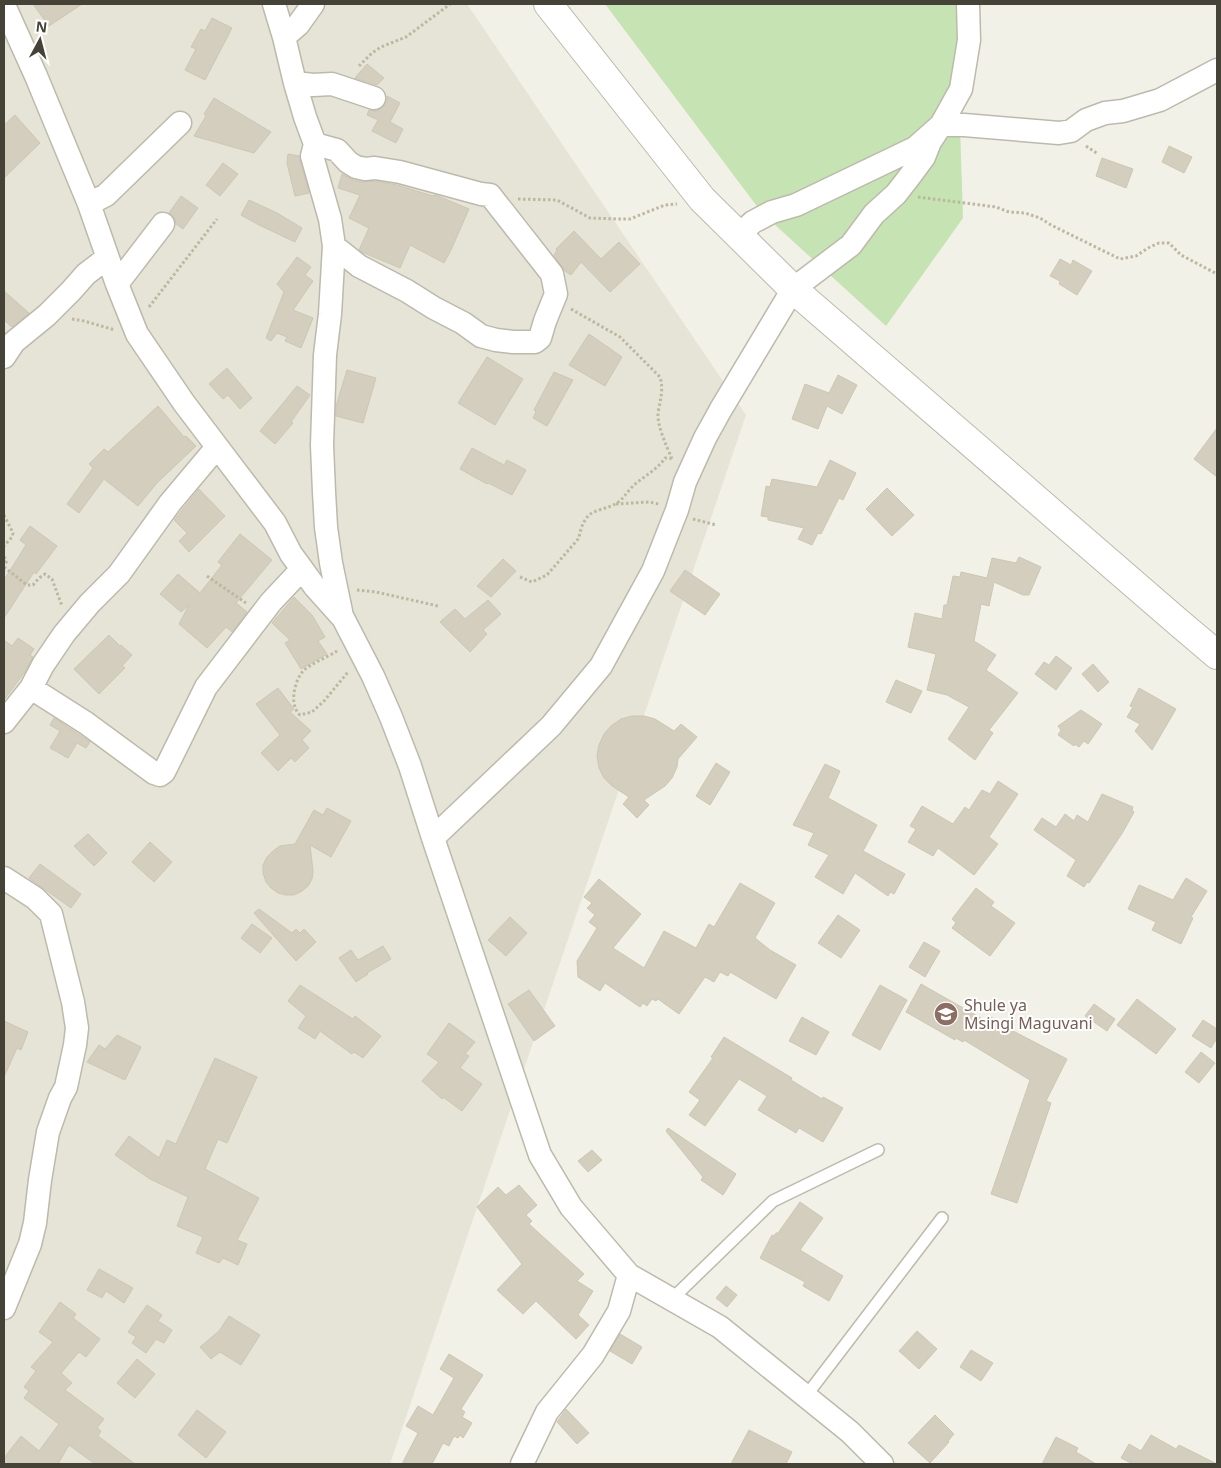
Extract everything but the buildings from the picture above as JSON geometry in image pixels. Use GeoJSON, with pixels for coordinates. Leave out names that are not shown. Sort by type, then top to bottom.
{"type":"FeatureCollection","features":[{"type":"Feature","properties":{"kind":"street"},"geometry":{"type":"LineString","coordinates":[[274,4],[295,83],[315,144],[312,156],[330,219],[334,246],[330,324],[325,355],[322,438],[326,527],[339,606],[373,676],[410,766],[540,1155],[570,1207],[630,1275],[720,1327],[850,1432],[882,1464]]}},
{"type":"Feature","properties":{"kind":"street"},"geometry":{"type":"LineString","coordinates":[[284,37],[298,24],[313,4]]}},
{"type":"Feature","properties":{"kind":"street"},"geometry":{"type":"LineString","coordinates":[[548,4],[702,199],[793,289],[1217,654]]}},
{"type":"Feature","properties":{"kind":"street"},"geometry":{"type":"LineString","coordinates":[[433,838],[551,726],[601,666],[653,570],[677,510],[685,482],[720,409],[793,289],[852,245],[874,214],[896,194],[924,157],[930,142],[962,89],[969,40],[968,4]]}},
{"type":"Feature","properties":{"kind":"street"},"geometry":{"type":"LineString","coordinates":[[7,24],[36,76],[89,204],[116,284],[135,328],[162,373],[275,523],[291,554],[315,587],[339,606]]}},
{"type":"Feature","properties":{"kind":"street"},"geometry":{"type":"LineString","coordinates":[[739,235],[753,222],[772,212],[796,205],[915,148],[941,125],[964,125],[1059,133],[1072,131],[1086,120],[1105,113],[1123,111],[1160,100],[1217,70]]}},
{"type":"Feature","properties":{"kind":"street"},"geometry":{"type":"LineString","coordinates":[[295,83],[313,85],[332,84],[374,98]]}},
{"type":"Feature","properties":{"kind":"street"},"geometry":{"type":"LineString","coordinates":[[89,204],[106,195],[180,123]]}},
{"type":"Feature","properties":{"kind":"street"},"geometry":{"type":"LineString","coordinates":[[315,144],[338,150],[348,162],[356,167],[400,172],[490,195],[552,274],[556,294],[540,338],[535,342],[496,340],[481,336],[463,323],[434,308],[408,291],[358,266],[334,246]]}},
{"type":"Feature","properties":{"kind":"street"},"geometry":{"type":"LineString","coordinates":[[116,284],[163,224]]}},
{"type":"Feature","properties":{"kind":"street"},"geometry":{"type":"LineString","coordinates":[[4,356],[14,342],[47,315],[86,274],[107,258]]}},
{"type":"Feature","properties":{"kind":"street"},"geometry":{"type":"LineString","coordinates":[[4,722],[31,688],[43,665],[76,620],[90,603],[120,574],[170,503],[217,447]]}},
{"type":"Feature","properties":{"kind":"street"},"geometry":{"type":"LineString","coordinates":[[31,688],[63,707],[154,773],[160,775],[164,772],[206,687],[271,602],[302,569]]}},
{"type":"Feature","properties":{"kind":"street"},"geometry":{"type":"LineString","coordinates":[[4,878],[35,898],[51,914],[73,1002],[77,1028],[66,1087],[48,1132],[35,1223],[30,1244],[4,1308]]}},
{"type":"Feature","properties":{"kind":"street"},"geometry":{"type":"LineString","coordinates":[[522,1464],[547,1412],[593,1355],[618,1310],[630,1275]]}},
{"type":"Feature","properties":{"kind":"lane"},"geometry":{"type":"LineString","coordinates":[[672,1299],[773,1201],[878,1150]]}},
{"type":"Feature","properties":{"kind":"lane"},"geometry":{"type":"LineString","coordinates":[[806,1396],[942,1218]]}},
{"type":"Feature","properties":{"kind":"path"},"geometry":{"type":"LineString","coordinates":[[359,66],[377,50],[406,37],[450,4]]}},
{"type":"Feature","properties":{"kind":"path"},"geometry":{"type":"LineString","coordinates":[[896,194],[996,207],[1009,212],[1040,218],[1120,259],[1136,256],[1159,242],[1168,243],[1181,255],[1217,274]]}},
{"type":"Feature","properties":{"kind":"path"},"geometry":{"type":"LineString","coordinates":[[490,195],[557,200],[590,218],[617,220],[630,219],[665,205],[694,202],[702,199]]}},
{"type":"Feature","properties":{"kind":"path"},"geometry":{"type":"LineString","coordinates":[[47,315],[54,318],[84,321],[117,331],[135,328],[142,316],[217,219]]}},
{"type":"Feature","properties":{"kind":"path"},"geometry":{"type":"LineString","coordinates":[[556,294],[571,310],[620,337],[660,377],[662,393],[658,414],[666,445],[685,482]]}},
{"type":"Feature","properties":{"kind":"path"},"geometry":{"type":"LineString","coordinates":[[520,577],[532,582],[547,575],[579,538],[580,531],[589,515],[622,499],[632,487],[651,473],[665,458],[673,460]]}},
{"type":"Feature","properties":{"kind":"path"},"geometry":{"type":"LineString","coordinates":[[4,515],[13,533],[4,546]]}},
{"type":"Feature","properties":{"kind":"path"},"geometry":{"type":"LineString","coordinates":[[4,557],[7,561],[4,566],[27,585],[33,585],[44,574],[52,578],[64,610],[76,620]]}},
{"type":"Feature","properties":{"kind":"path"},"geometry":{"type":"LineString","coordinates":[[207,576],[262,614]]}},
{"type":"Feature","properties":{"kind":"path"},"geometry":{"type":"LineString","coordinates":[[339,606],[359,590],[412,599],[438,606]]}},
{"type":"Feature","properties":{"kind":"path"},"geometry":{"type":"LineString","coordinates":[[359,649],[356,663],[324,701],[312,712],[300,715],[295,710],[294,700],[298,679],[304,671],[359,649]]}},
{"type":"Feature","properties":{"kind":"shaded area"},"geometry":{"type":"Polygon","coordinates":[[[4,4],[467,4],[746,415],[390,1464],[4,1464],[4,4]]]}},
{"type":"Feature","properties":{"kind":"green space"},"geometry":{"type":"Polygon","coordinates":[[[605,4],[956,4],[963,218],[886,326],[762,213],[605,4]]]}},
{"type":"Feature","properties":{"kind":"place","name":"Shule ya Msingi Maguvani"},"geometry":{"type":"Point","coordinates":[946,1014]}}]}
